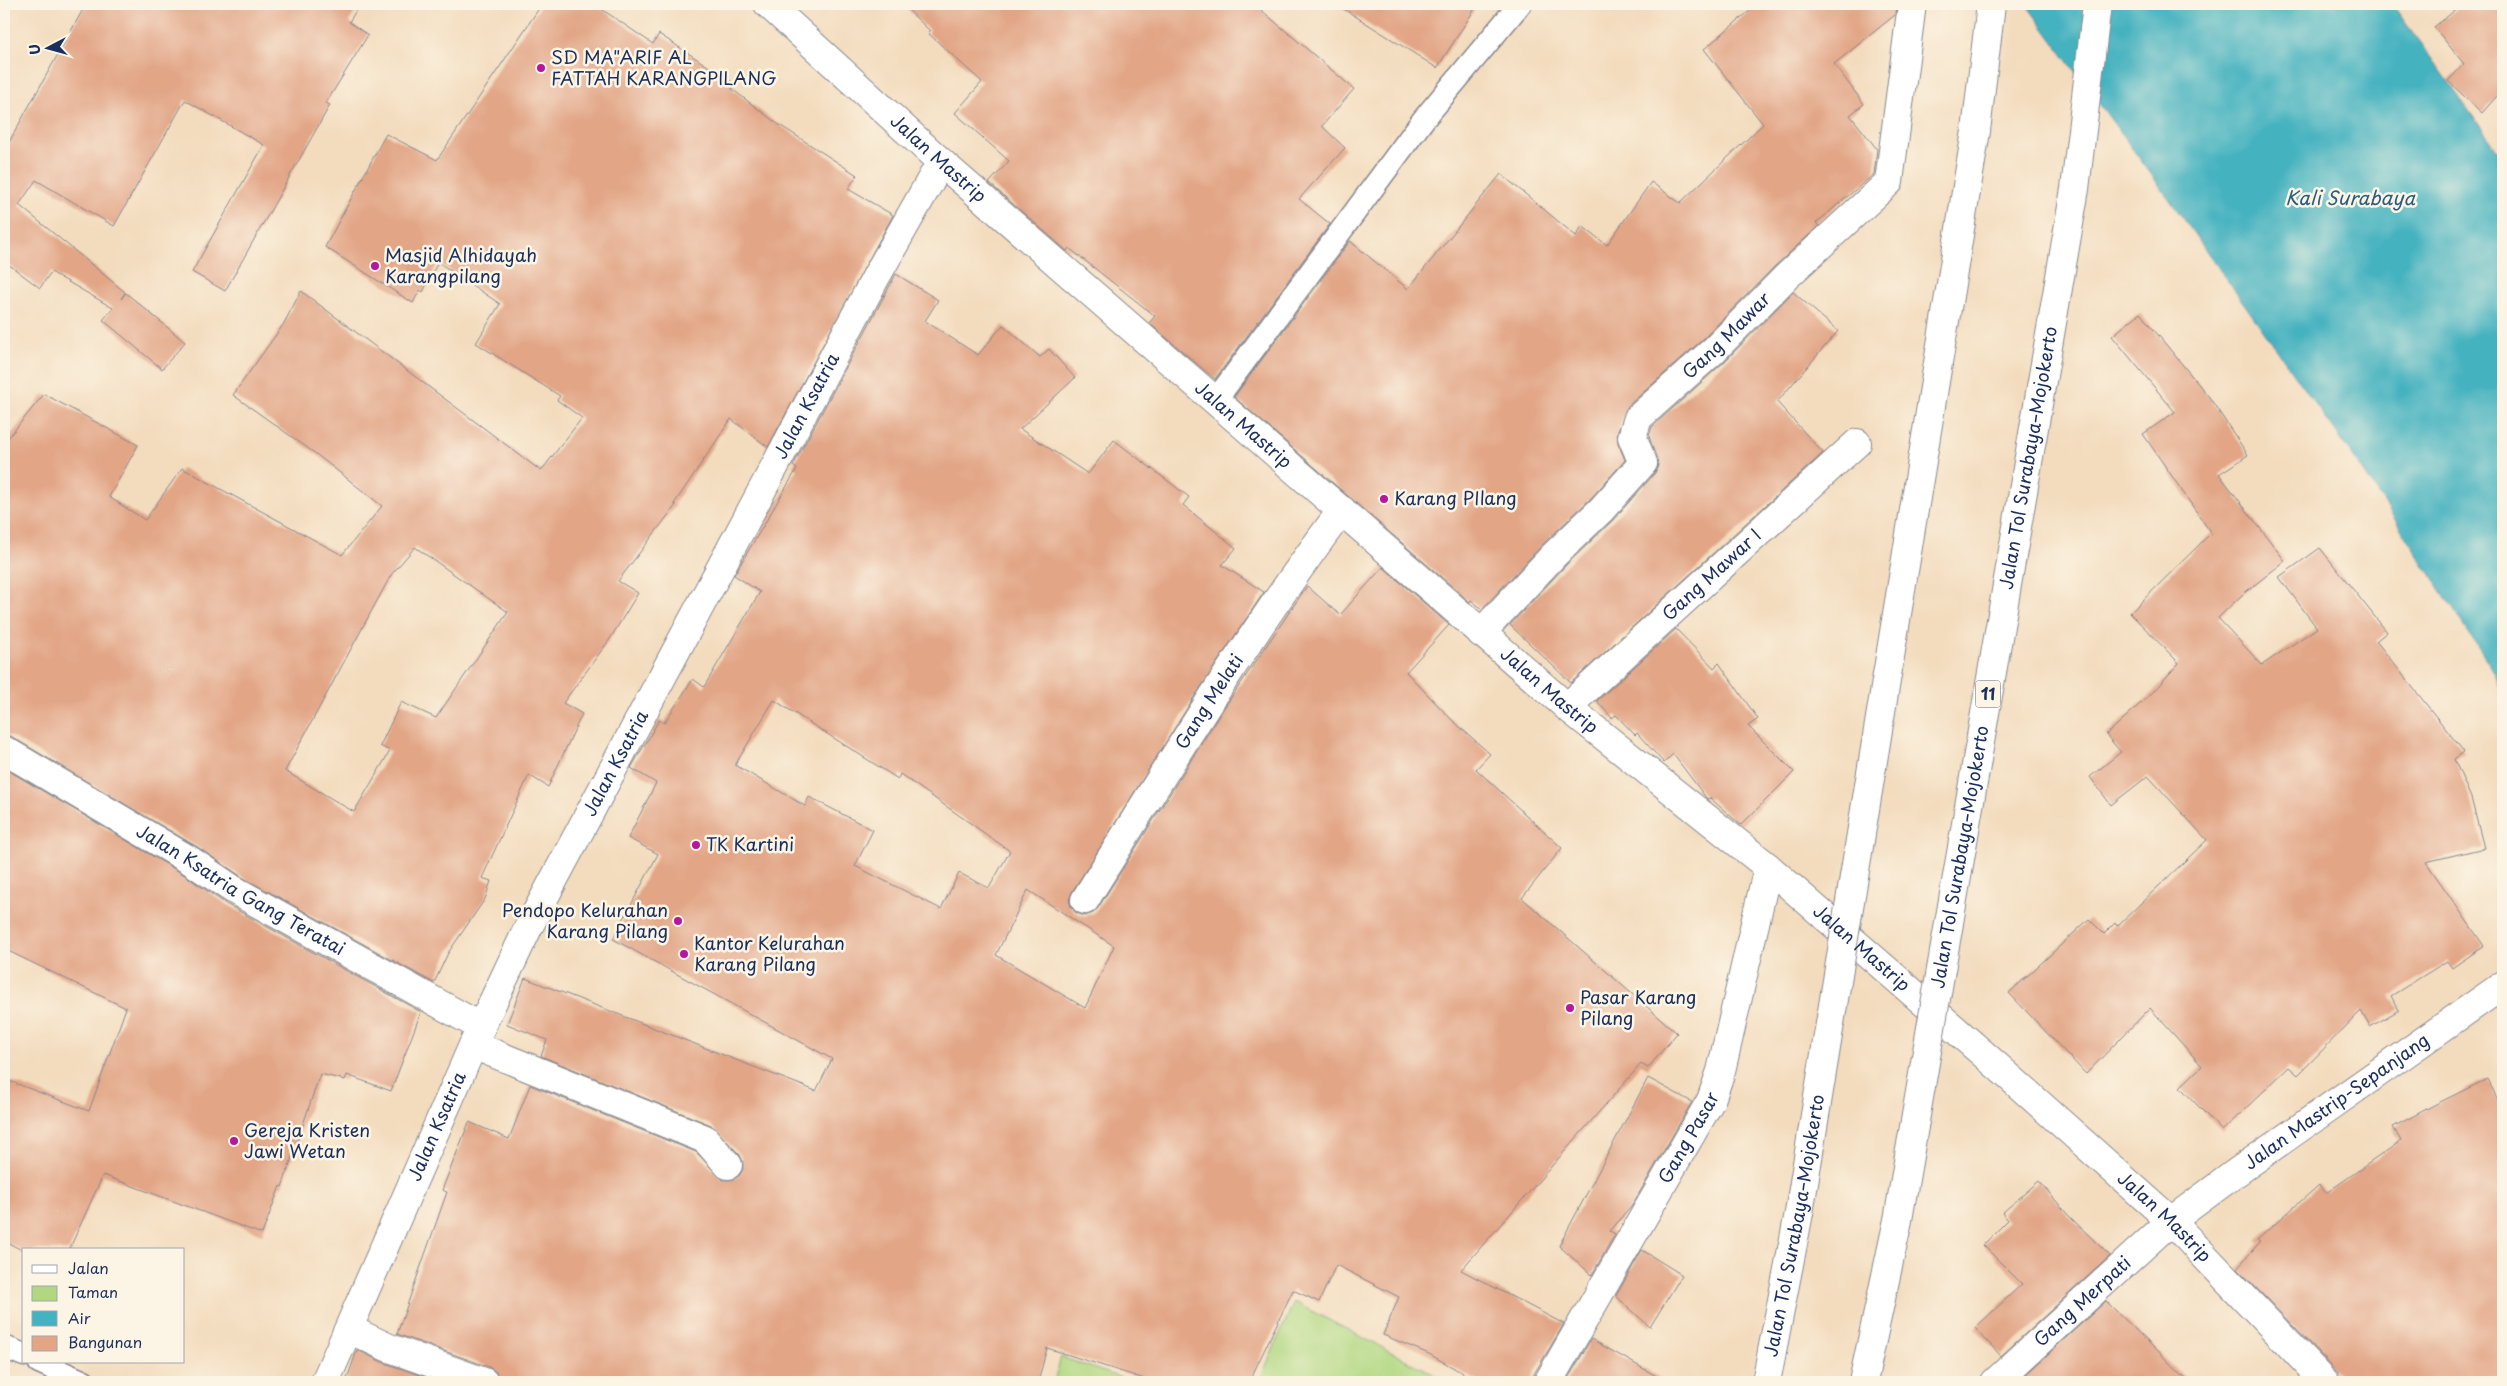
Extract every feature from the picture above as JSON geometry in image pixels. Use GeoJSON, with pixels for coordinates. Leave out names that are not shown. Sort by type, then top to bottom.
{"type":"FeatureCollection","features":[{"type":"Feature","properties":{"kind":"main road","name":"Jalan Mastrip"},"geometry":{"type":"LineString","coordinates":[[768,4],[941,162],[1567,707],[1768,866],[2171,1221],[2325,1382]]}},
{"type":"Feature","properties":{"kind":"main road","name":"Gang Mawar"},"geometry":{"type":"LineString","coordinates":[[1482,633],[1555,554],[1601,510],[1643,463],[1632,437],[1638,418],[1713,351],[1786,277],[1889,182],[1912,4]]}},
{"type":"Feature","properties":{"kind":"main road","name":"Jalan Tol Surabaya–Mojokerto"},"geometry":{"type":"LineString","coordinates":[[1766,1382],[1799,1213],[1973,150],[1991,4]]}},
{"type":"Feature","properties":{"kind":"main road","name":"Jalan Tol Surabaya–Mojokerto"},"geometry":{"type":"LineString","coordinates":[[1863,1382],[1898,1220],[2073,199],[2097,4]]}},
{"type":"Feature","properties":{"kind":"main road","name":"Jalan Ksatria"},"geometry":{"type":"LineString","coordinates":[[325,1382],[350,1329],[477,1036],[532,919],[877,275],[941,162]]}},
{"type":"Feature","properties":{"kind":"main road","name":"Gang Mawar I"},"geometry":{"type":"LineString","coordinates":[[1567,707],[1857,443]]}},
{"type":"Feature","properties":{"kind":"main road","name":"Gang Melati"},"geometry":{"type":"LineString","coordinates":[[1084,900],[1211,698],[1300,566],[1342,510]]}},
{"type":"Feature","properties":{"kind":"main road","name":"Jalan Ksatria Gang Teratai"},"geometry":{"type":"LineString","coordinates":[[4,750],[191,861],[234,890],[477,1036],[704,1139],[728,1165]]}},
{"type":"Feature","properties":{"kind":"main road","name":"Gang Pasar"},"geometry":{"type":"LineString","coordinates":[[1548,1382],[1711,1100],[1721,1072],[1768,866]]}},
{"type":"Feature","properties":{"kind":"main road","name":"Jalan Mastrip-Sepanjang"},"geometry":{"type":"LineString","coordinates":[[2171,1221],[2503,985]]}},
{"type":"Feature","properties":{"kind":"main road","name":"Gang Merpati"},"geometry":{"type":"LineString","coordinates":[[1995,1382],[2171,1221]]}},
{"type":"Feature","properties":{"kind":"main road"},"geometry":{"type":"LineString","coordinates":[[350,1329],[388,1347],[484,1382]]}},
{"type":"Feature","properties":{"kind":"lane"},"geometry":{"type":"LineString","coordinates":[[1215,401],[1423,120],[1520,4]]}},
{"type":"Feature","properties":{"kind":"lane"},"geometry":{"type":"LineString","coordinates":[[4,1347],[22,1355]]}},
{"type":"Feature","properties":{"kind":"lane"},"geometry":{"type":"LineString","coordinates":[[44,1364],[84,1382]]}},
{"type":"Feature","properties":{"kind":"green space"},"geometry":{"type":"Polygon","coordinates":[[[1294,1302],[1449,1382],[1259,1382],[1294,1302]]]}},
{"type":"Feature","properties":{"kind":"green space"},"geometry":{"type":"Polygon","coordinates":[[[1061,1357],[1133,1382],[1054,1382],[1061,1357]]]}},
{"type":"Feature","properties":{"kind":"water","name":"Kali Surabaya"},"geometry":{"type":"Polygon","coordinates":[[[2026,4],[2392,4],[2503,158],[2503,696],[2495,673],[2362,469],[2170,200],[2026,4]]]}},
{"type":"Feature","properties":{"kind":"building"},"geometry":{"type":"Polygon","coordinates":[[[86,4],[360,4],[349,22],[368,35],[326,103],[330,105],[225,291],[192,272],[264,145],[185,100],[114,226],[36,180],[19,205],[125,292],[121,299],[126,293],[185,342],[162,369],[103,320],[113,308],[51,272],[40,288],[4,261],[4,151],[86,4]]]}},
{"type":"Feature","properties":{"kind":"building"},"geometry":{"type":"Polygon","coordinates":[[[542,4],[594,4],[653,44],[659,34],[735,84],[732,89],[775,122],[857,175],[848,189],[893,215],[768,447],[731,419],[674,504],[676,505],[618,581],[638,593],[610,639],[563,703],[582,714],[548,787],[529,775],[482,878],[491,881],[485,899],[448,953],[434,983],[242,877],[199,848],[4,734],[4,443],[44,394],[138,445],[109,497],[145,520],[182,468],[342,555],[382,506],[316,454],[233,395],[283,325],[301,291],[541,471],[582,418],[557,400],[560,396],[476,343],[500,304],[438,262],[423,292],[420,290],[413,303],[325,247],[386,134],[437,160],[542,4]],[[415,547],[391,575],[285,771],[354,812],[390,751],[380,746],[401,702],[436,718],[508,612],[415,547]]]}},
{"type":"Feature","properties":{"kind":"building"},"geometry":{"type":"Polygon","coordinates":[[[902,4],[1254,4],[1354,89],[1322,126],[1345,148],[1299,199],[1330,224],[1215,379],[1149,323],[1155,316],[1069,248],[1067,251],[989,183],[1009,161],[955,113],[982,82],[928,33],[930,31],[902,4]]]}},
{"type":"Feature","properties":{"kind":"building"},"geometry":{"type":"Polygon","coordinates":[[[1336,4],[1478,4],[1437,68],[1336,4]]]}},
{"type":"Feature","properties":{"kind":"building"},"geometry":{"type":"Polygon","coordinates":[[[1758,4],[1896,4],[1895,15],[1834,64],[1864,104],[1850,115],[1877,149],[1874,174],[1816,223],[1819,226],[1775,266],[1702,340],[1628,406],[1617,433],[1618,443],[1625,460],[1590,499],[1544,543],[1482,609],[1471,600],[1470,602],[1234,397],[1350,241],[1408,289],[1501,174],[1576,236],[1582,226],[1607,245],[1651,182],[1680,203],[1763,124],[1704,49],[1758,4]]]}},
{"type":"Feature","properties":{"kind":"building"},"geometry":{"type":"Polygon","coordinates":[[[2463,4],[2503,4],[2503,89],[2482,113],[2448,81],[2464,64],[2434,27],[2463,4]]]}},
{"type":"Feature","properties":{"kind":"building"},"geometry":{"type":"Polygon","coordinates":[[[896,274],[938,300],[925,321],[978,355],[1003,325],[1040,357],[1049,349],[1075,378],[1020,429],[1088,474],[1114,440],[1189,497],[1183,505],[1236,548],[1222,565],[1264,592],[1196,694],[1072,892],[1069,900],[1071,907],[1076,913],[1085,916],[1093,913],[1098,908],[1222,711],[1307,586],[1340,615],[1383,567],[1449,625],[1406,672],[1450,718],[1490,754],[1476,769],[1562,848],[1522,898],[1677,1033],[1648,1068],[1641,1064],[1461,1270],[1564,1324],[1534,1374],[1532,1382],[1479,1382],[1429,1354],[1383,1335],[1399,1297],[1336,1265],[1319,1302],[1293,1290],[1249,1382],[1154,1382],[1047,1348],[1038,1382],[499,1382],[496,1372],[489,1367],[397,1334],[447,1192],[442,1190],[469,1122],[509,1139],[530,1085],[696,1152],[723,1180],[732,1180],[739,1176],[743,1170],[743,1162],[740,1155],[711,1125],[541,1056],[547,1040],[507,1024],[525,978],[816,1091],[832,1059],[613,939],[658,854],[628,838],[656,783],[631,768],[659,720],[664,723],[693,679],[704,687],[760,592],[734,575],[797,469],[793,466],[896,274]],[[774,700],[735,765],[805,806],[809,797],[873,830],[855,866],[941,909],[959,873],[989,888],[1010,851],[900,774],[898,779],[774,700]],[[1028,890],[996,955],[1085,1008],[1114,946],[1028,890]]]}},
{"type":"Feature","properties":{"kind":"building"},"geometry":{"type":"Polygon","coordinates":[[[1793,292],[1838,331],[1777,402],[1823,453],[1571,683],[1510,625],[1566,565],[1613,520],[1655,473],[1658,465],[1649,436],[1652,427],[1724,362],[1793,292]]]}},
{"type":"Feature","properties":{"kind":"building"},"geometry":{"type":"Polygon","coordinates":[[[2140,313],[2209,397],[2248,455],[2219,474],[2285,561],[2243,594],[2218,618],[2262,665],[2317,628],[2279,577],[2320,548],[2387,632],[2376,641],[2464,752],[2454,759],[2471,798],[2484,848],[2426,862],[2484,946],[2452,968],[2447,961],[2391,996],[2399,1010],[2370,1027],[2361,1011],[2298,1075],[2289,1067],[2222,1131],[2180,1087],[2202,1066],[2150,1008],[2086,1074],[2009,993],[2089,919],[2104,934],[2115,923],[2117,926],[2207,840],[2148,776],[2111,805],[2090,777],[2121,752],[2106,735],[2153,692],[2179,663],[2130,613],[2211,533],[2143,434],[2175,412],[2112,336],[2140,313]]]}},
{"type":"Feature","properties":{"kind":"building"},"geometry":{"type":"Polygon","coordinates":[[[1676,629],[1714,668],[1719,663],[1758,719],[1748,726],[1794,772],[1741,825],[1710,798],[1707,799],[1673,754],[1664,763],[1637,733],[1635,735],[1616,715],[1612,718],[1597,701],[1676,629]]]}},
{"type":"Feature","properties":{"kind":"building"},"geometry":{"type":"Polygon","coordinates":[[[4,768],[183,874],[226,904],[421,1012],[391,1091],[347,1075],[345,1080],[320,1074],[282,1187],[280,1186],[262,1234],[103,1175],[70,1248],[22,1248],[22,1250],[4,1241],[4,1079],[89,1111],[126,1008],[4,949],[4,768]]]}},
{"type":"Feature","properties":{"kind":"building"},"geometry":{"type":"Polygon","coordinates":[[[1648,1078],[1692,1102],[1631,1207],[1610,1231],[1615,1234],[1592,1275],[1559,1246],[1648,1078]]]}},
{"type":"Feature","properties":{"kind":"building"},"geometry":{"type":"Polygon","coordinates":[[[2487,1079],[2503,1111],[2503,1382],[2347,1382],[2237,1268],[2260,1242],[2257,1240],[2319,1185],[2326,1193],[2401,1141],[2393,1127],[2487,1079]]]}},
{"type":"Feature","properties":{"kind":"building"},"geometry":{"type":"Polygon","coordinates":[[[2039,1181],[2069,1216],[2110,1256],[2001,1356],[1975,1328],[2022,1284],[1983,1245],[2008,1220],[2002,1213],[2039,1181]]]}},
{"type":"Feature","properties":{"kind":"building"},"geometry":{"type":"Polygon","coordinates":[[[1642,1250],[1682,1275],[1650,1327],[1616,1296],[1642,1250]]]}},
{"type":"Feature","properties":{"kind":"building"},"geometry":{"type":"Polygon","coordinates":[[[2106,1301],[2189,1382],[2026,1382],[2022,1378],[2106,1301]]]}},
{"type":"Feature","properties":{"kind":"building"},"geometry":{"type":"Polygon","coordinates":[[[1591,1339],[1667,1382],[1566,1382],[1591,1339]]]}},
{"type":"Feature","properties":{"kind":"building"},"geometry":{"type":"Polygon","coordinates":[[[357,1350],[382,1362],[439,1382],[346,1382],[357,1350]]]}},
{"type":"Feature","properties":{"kind":"place","name":"SD MA\"ARIF AL FATTAH KARANGPILANG"},"geometry":{"type":"Point","coordinates":[541,68]}},
{"type":"Feature","properties":{"kind":"place","name":"Masjid Alhidayah Karangpilang"},"geometry":{"type":"Point","coordinates":[375,266]}},
{"type":"Feature","properties":{"kind":"place","name":"Karang PIlang"},"geometry":{"type":"Point","coordinates":[1384,499]}},
{"type":"Feature","properties":{"kind":"place","name":"TK Kartini"},"geometry":{"type":"Point","coordinates":[696,845]}},
{"type":"Feature","properties":{"kind":"place","name":"Pendopo Kelurahan Karang Pilang"},"geometry":{"type":"Point","coordinates":[678,921]}},
{"type":"Feature","properties":{"kind":"place","name":"Kantor Kelurahan Karang Pilang"},"geometry":{"type":"Point","coordinates":[684,954]}},
{"type":"Feature","properties":{"kind":"place","name":"Pasar Karang Pilang"},"geometry":{"type":"Point","coordinates":[1570,1008]}},
{"type":"Feature","properties":{"kind":"place","name":"Gereja Kristen Jawi Wetan"},"geometry":{"type":"Point","coordinates":[234,1141]}}]}
